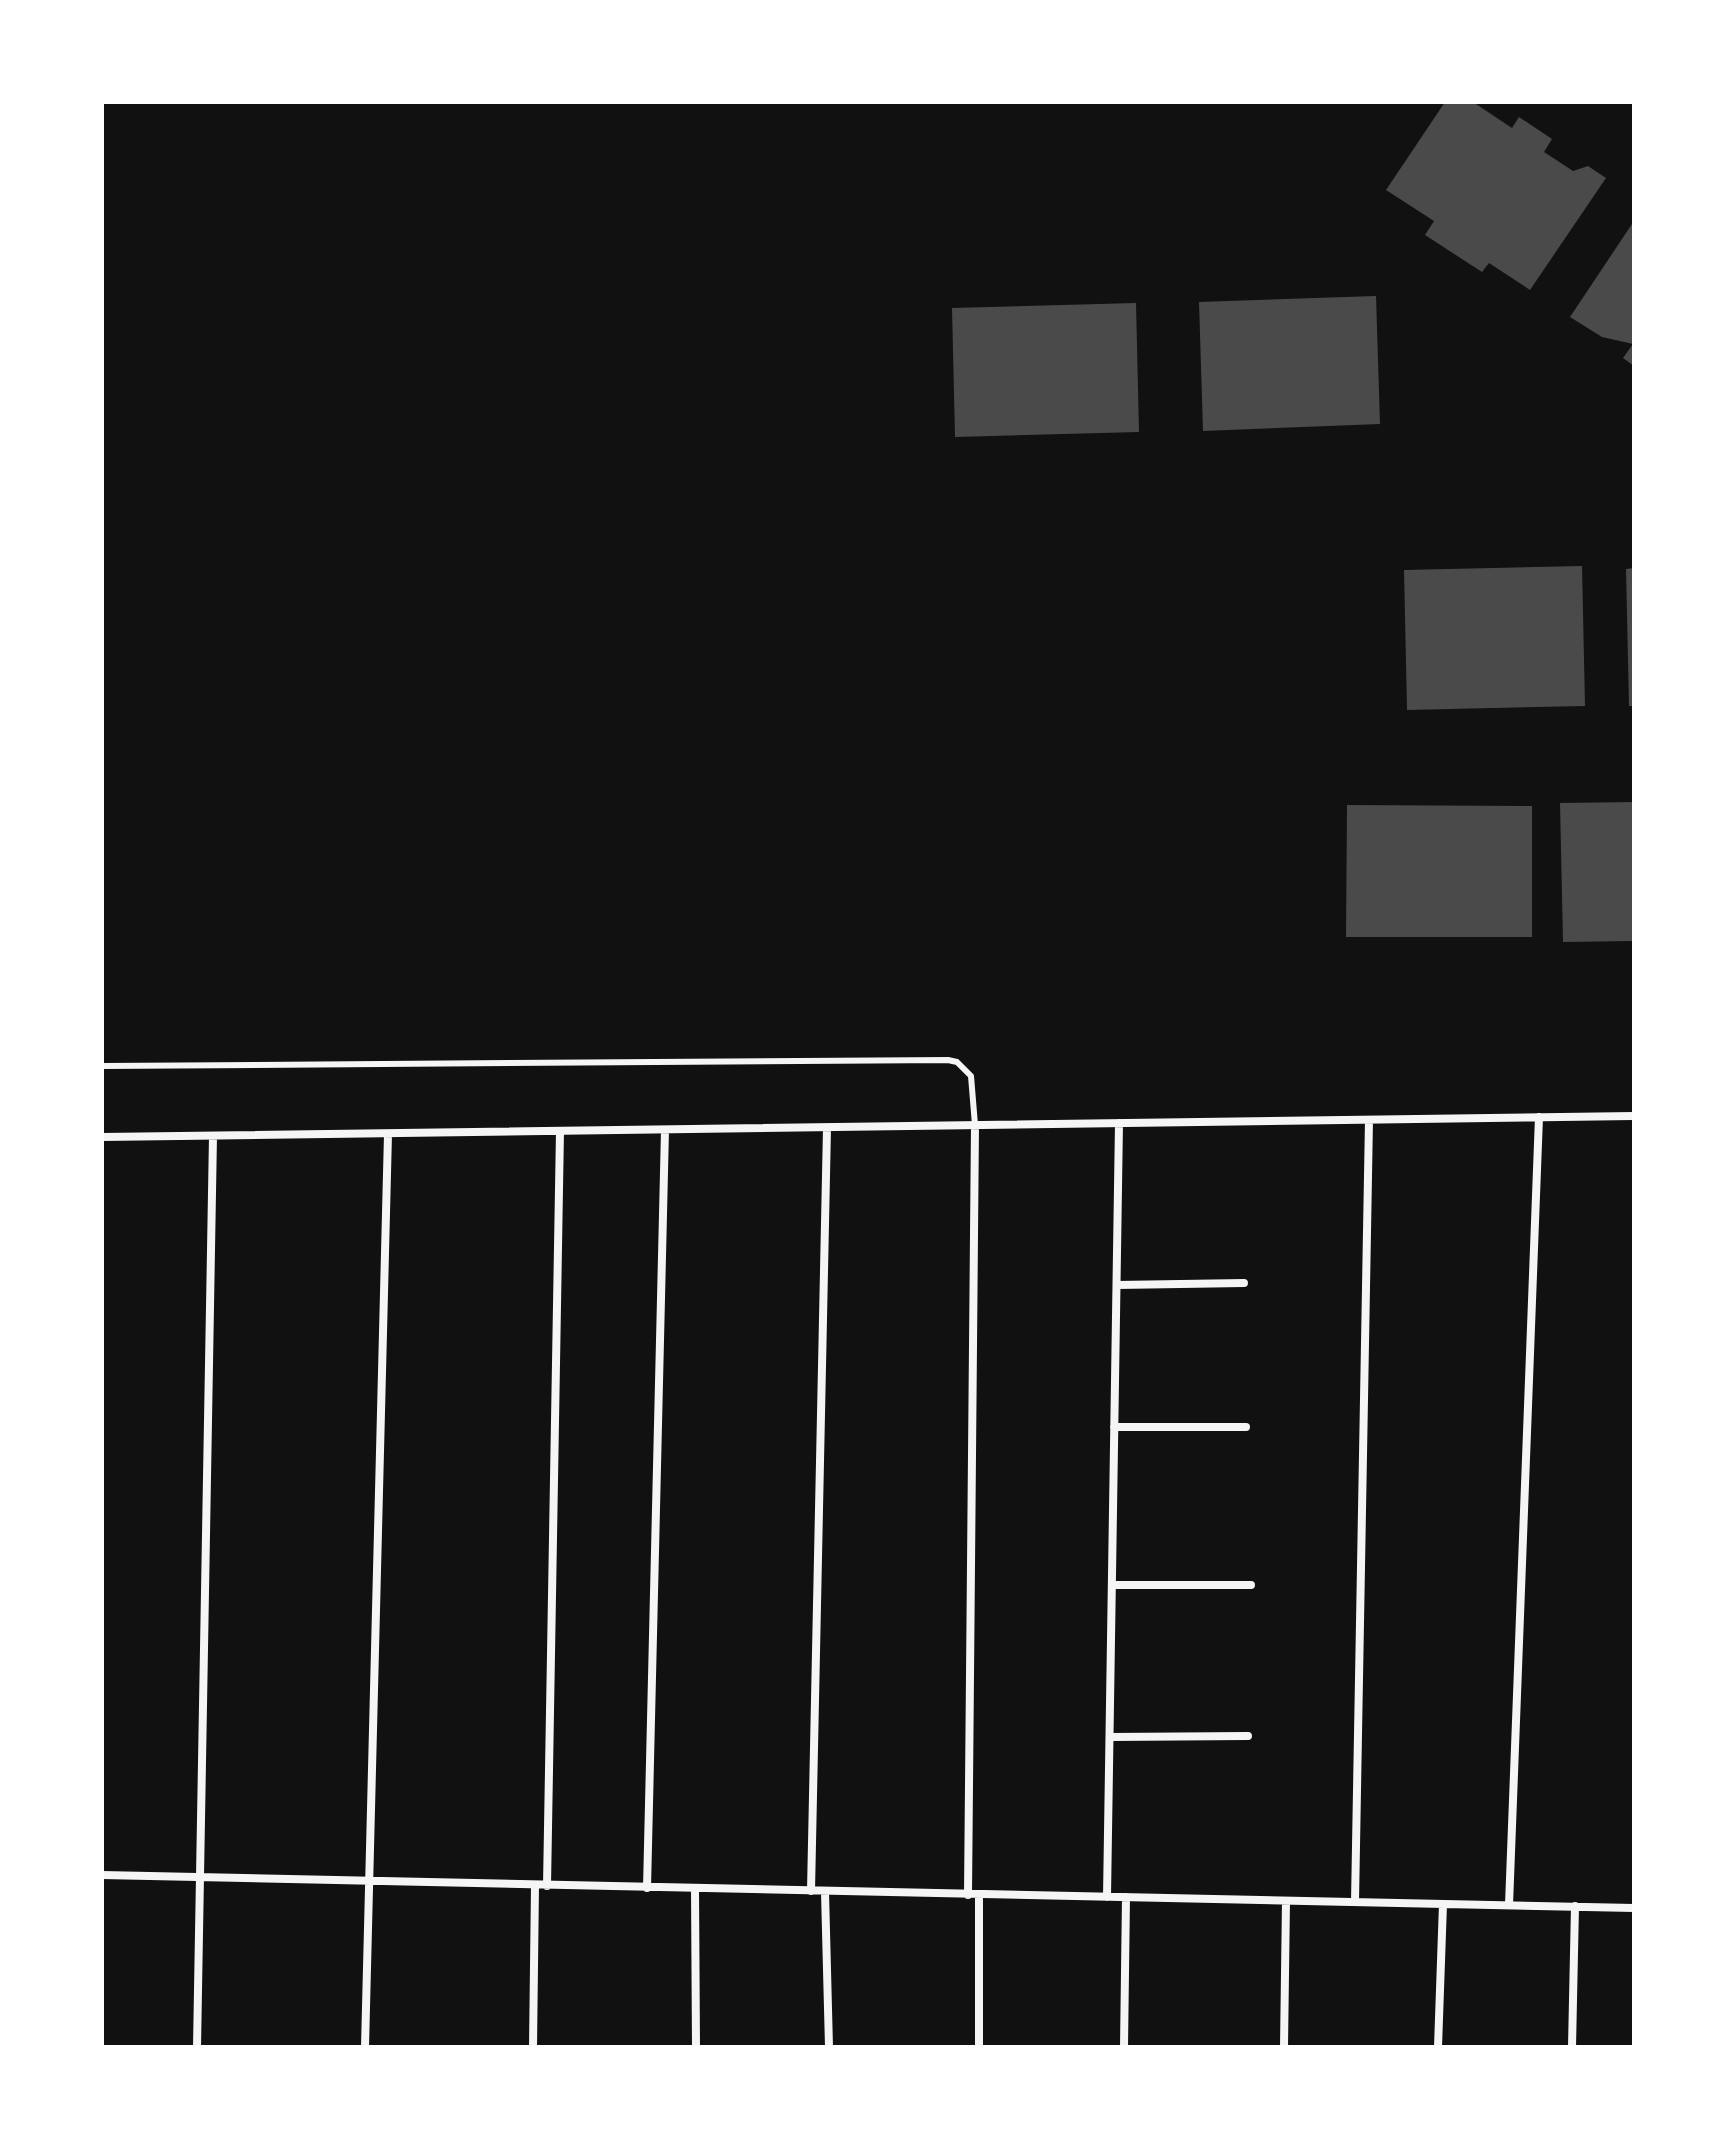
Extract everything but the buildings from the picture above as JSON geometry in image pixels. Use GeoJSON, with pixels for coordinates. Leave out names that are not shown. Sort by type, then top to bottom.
{"type":"FeatureCollection","features":[{"type":"Feature","properties":{"kind":"street"},"geometry":{"type":"LineString","coordinates":[[102,1137],[1634,1116]]}},
{"type":"Feature","properties":{"kind":"street"},"geometry":{"type":"LineString","coordinates":[[1509,1905],[1539,1117]]}},
{"type":"Feature","properties":{"kind":"street"},"geometry":{"type":"LineString","coordinates":[[1355,1902],[1369,1120]]}},
{"type":"Feature","properties":{"kind":"street"},"geometry":{"type":"LineString","coordinates":[[1107,1897],[1119,1123]]}},
{"type":"Feature","properties":{"kind":"street"},"geometry":{"type":"LineString","coordinates":[[968,1895],[975,1125]]}},
{"type":"Feature","properties":{"kind":"street"},"geometry":{"type":"LineString","coordinates":[[811,1891],[827,1128]]}},
{"type":"Feature","properties":{"kind":"street"},"geometry":{"type":"LineString","coordinates":[[647,1888],[665,1130]]}},
{"type":"Feature","properties":{"kind":"street"},"geometry":{"type":"LineString","coordinates":[[547,1886],[560,1131]]}},
{"type":"Feature","properties":{"kind":"street"},"geometry":{"type":"LineString","coordinates":[[365,2047],[388,1134]]}},
{"type":"Feature","properties":{"kind":"street"},"geometry":{"type":"LineString","coordinates":[[197,2047],[213,1136]]}},
{"type":"Feature","properties":{"kind":"street"},"geometry":{"type":"LineString","coordinates":[[1117,1285],[1244,1283]]}},
{"type":"Feature","properties":{"kind":"street"},"geometry":{"type":"LineString","coordinates":[[1114,1427],[1246,1427]]}},
{"type":"Feature","properties":{"kind":"street"},"geometry":{"type":"LineString","coordinates":[[1112,1585],[1251,1585]]}},
{"type":"Feature","properties":{"kind":"street"},"geometry":{"type":"LineString","coordinates":[[1110,1737],[1248,1736]]}},
{"type":"Feature","properties":{"kind":"street"},"geometry":{"type":"LineString","coordinates":[[102,1875],[1634,1908]]}},
{"type":"Feature","properties":{"kind":"street"},"geometry":{"type":"LineString","coordinates":[[533,2047],[535,1886]]}},
{"type":"Feature","properties":{"kind":"street"},"geometry":{"type":"LineString","coordinates":[[695,1889],[696,2047]]}},
{"type":"Feature","properties":{"kind":"street"},"geometry":{"type":"LineString","coordinates":[[825,1892],[829,2047]]}},
{"type":"Feature","properties":{"kind":"street"},"geometry":{"type":"LineString","coordinates":[[979,1894],[979,2047]]}},
{"type":"Feature","properties":{"kind":"street"},"geometry":{"type":"LineString","coordinates":[[1124,2047],[1126,1897]]}},
{"type":"Feature","properties":{"kind":"street"},"geometry":{"type":"LineString","coordinates":[[1284,2047],[1286,1901]]}},
{"type":"Feature","properties":{"kind":"street"},"geometry":{"type":"LineString","coordinates":[[1438,2047],[1443,1904]]}},
{"type":"Feature","properties":{"kind":"street"},"geometry":{"type":"LineString","coordinates":[[1572,2047],[1575,1906]]}},
{"type":"Feature","properties":{"kind":"lane"},"geometry":{"type":"LineString","coordinates":[[102,1066],[948,1060],[965,1068],[971,1076],[975,1125]]}}]}
